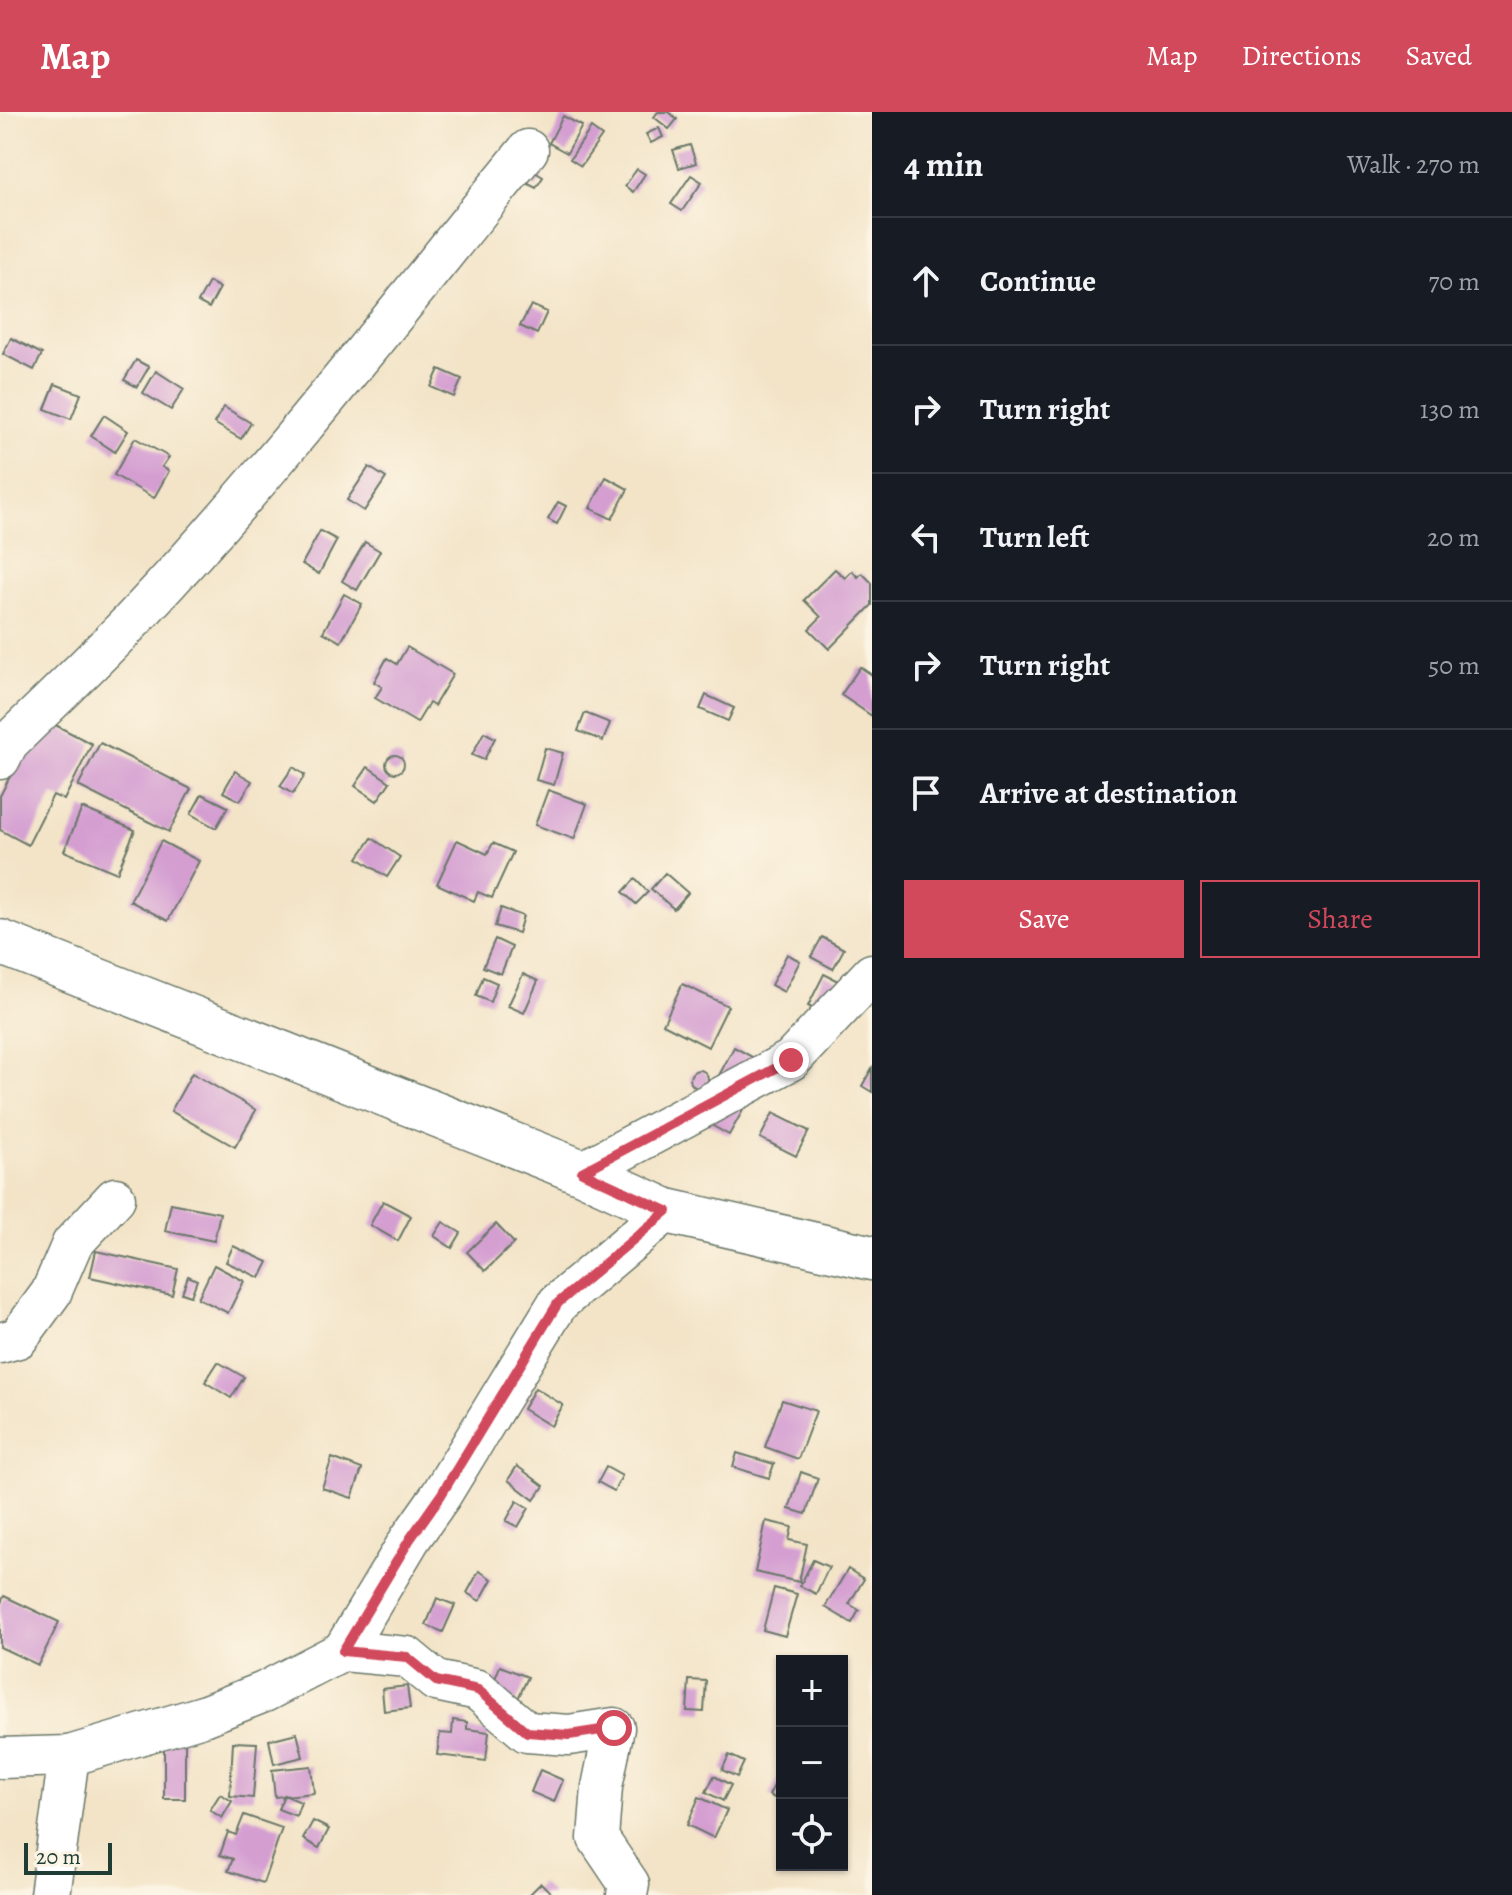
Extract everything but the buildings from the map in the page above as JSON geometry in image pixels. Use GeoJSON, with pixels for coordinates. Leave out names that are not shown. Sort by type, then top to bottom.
{"type":"FeatureCollection","features":[{"type":"Feature","properties":{"kind":"main road"},"geometry":{"type":"LineString","coordinates":[[0,942],[459,1126],[582,1172],[667,1211],[872,1258]]}},
{"type":"Feature","properties":{"kind":"street"},"geometry":{"type":"LineString","coordinates":[[0,759],[8,743],[142,610],[252,484],[356,362],[528,150]]}},
{"type":"Feature","properties":{"kind":"street"},"geometry":{"type":"LineString","coordinates":[[582,1172],[791,1060],[872,974]]}},
{"type":"Feature","properties":{"kind":"street"},"geometry":{"type":"LineString","coordinates":[[6,1346],[51,1293],[72,1244],[115,1198]]}},
{"type":"Feature","properties":{"kind":"street"},"geometry":{"type":"LineString","coordinates":[[0,1758],[69,1756],[203,1716],[264,1692],[343,1651],[558,1303],[667,1211]]}},
{"type":"Feature","properties":{"kind":"street"},"geometry":{"type":"LineString","coordinates":[[343,1651],[407,1657],[436,1681],[478,1690],[527,1732],[569,1735],[614,1728],[602,1787],[598,1838],[629,1884],[627,1895]]}},
{"type":"Feature","properties":{"kind":"street"},"geometry":{"type":"LineString","coordinates":[[50,1895],[69,1756]]}},
{"type":"Feature","properties":{"kind":"route"},"geometry":{"type":"LineString","coordinates":[[614,1728],[569,1735],[527,1732],[478,1690],[436,1681],[407,1657],[343,1651],[558,1303],[667,1211],[582,1172],[791,1060]]}}]}
